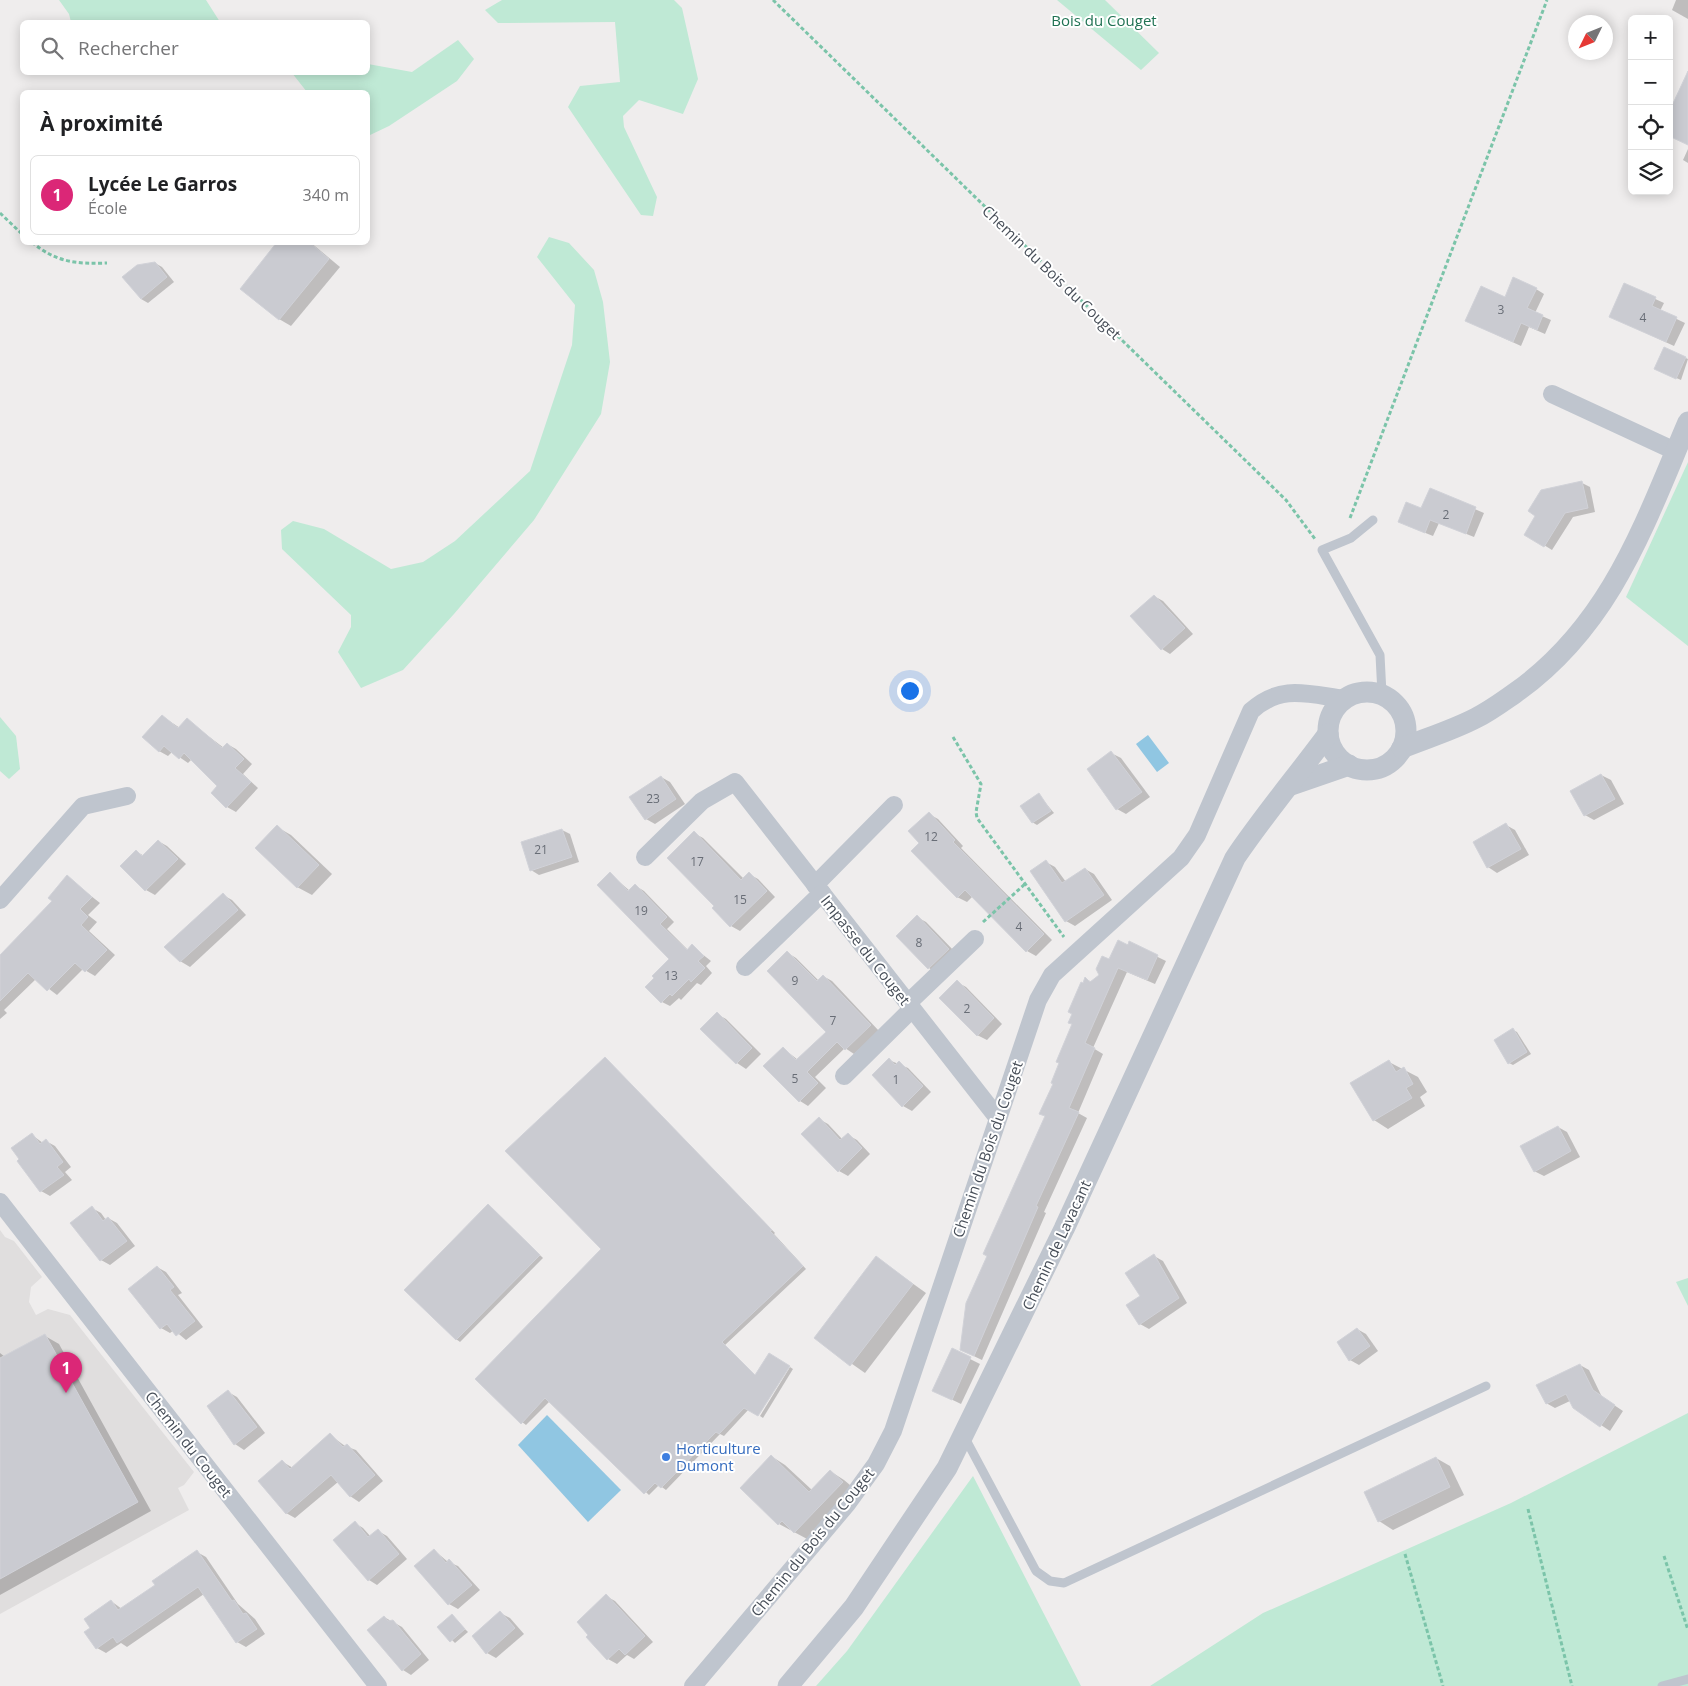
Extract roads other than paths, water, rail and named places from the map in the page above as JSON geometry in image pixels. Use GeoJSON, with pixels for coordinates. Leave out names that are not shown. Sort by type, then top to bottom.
{"type":"FeatureCollection","features":[{"type":"Feature","properties":{"kind":"street"},"geometry":{"type":"LineString","coordinates":[[1552,394],[1675,451]]}},
{"type":"Feature","properties":{"kind":"street"},"geometry":{"type":"LineString","coordinates":[[1402,748],[1443,732],[1492,709],[1534,680],[1568,648],[1604,601],[1632,552],[1688,422]]}},
{"type":"Feature","properties":{"kind":"street","name":"Chemin du Bois du Couget"},"geometry":{"type":"LineString","coordinates":[[692,1686],[847,1504],[876,1464],[893,1431],[1038,1000],[1052,975],[1181,858],[1197,835],[1251,712],[1263,700],[1281,693],[1297,692],[1344,699]]}},
{"type":"Feature","properties":{"kind":"street"},"geometry":{"type":"LineString","coordinates":[[1362,692],[1382,694],[1393,701],[1402,712],[1406,723],[1406,736],[1402,748],[1395,758],[1385,766],[1373,769],[1360,769],[1349,765],[1338,757],[1332,747],[1328,734],[1332,715],[1344,699],[1362,692]]}},
{"type":"Feature","properties":{"kind":"street"},"geometry":{"type":"LineString","coordinates":[[1402,712],[1443,732]]}},
{"type":"Feature","properties":{"kind":"street","name":"Chemin de Lavacant"},"geometry":{"type":"LineString","coordinates":[[788,1686],[854,1607],[948,1468],[1064,1229],[1235,858],[1265,814],[1291,784],[1328,734]]}},
{"type":"Feature","properties":{"kind":"street"},"geometry":{"type":"LineString","coordinates":[[1291,784],[1349,765]]}},
{"type":"Feature","properties":{"kind":"street","name":"Impasse du Couget"},"geometry":{"type":"LineString","coordinates":[[645,857],[702,800],[735,782],[997,1118]]}},
{"type":"Feature","properties":{"kind":"street"},"geometry":{"type":"LineString","coordinates":[[0,900],[83,806],[127,796]]}},
{"type":"Feature","properties":{"kind":"street"},"geometry":{"type":"LineString","coordinates":[[746,967],[894,805]]}},
{"type":"Feature","properties":{"kind":"street"},"geometry":{"type":"LineString","coordinates":[[844,1076],[975,939]]}},
{"type":"Feature","properties":{"kind":"street","name":"Chemin du Couget"},"geometry":{"type":"LineString","coordinates":[[0,1202],[378,1686]]}},
{"type":"Feature","properties":{"kind":"lane"},"geometry":{"type":"LineString","coordinates":[[1373,520],[1351,538],[1322,550],[1380,655],[1382,694]]}},
{"type":"Feature","properties":{"kind":"lane"},"geometry":{"type":"LineString","coordinates":[[964,1436],[1036,1571],[1050,1581],[1064,1583],[1486,1386]]}},
{"type":"Feature","properties":{"kind":"lane"},"geometry":{"type":"LineString","coordinates":[[1662,1686],[1688,1679]]}},
{"type":"Feature","properties":{"kind":"water"},"geometry":{"type":"Polygon","coordinates":[[[1148,735],[1169,763],[1157,772],[1136,744],[1148,735]]]}},
{"type":"Feature","properties":{"kind":"water"},"geometry":{"type":"Polygon","coordinates":[[[547,1415],[621,1490],[588,1522],[518,1445],[547,1415]]]}},
{"type":"Feature","properties":{"kind":"place","name":"Lycée Le Garros"},"geometry":{"type":"Point","coordinates":[66,1393]}},
{"type":"Feature","properties":{"kind":"place","name":"Horticulture Dumont"},"geometry":{"type":"Point","coordinates":[666,1457]}},
{"type":"Feature","properties":{"kind":"park label","name":"Bois du Couget"},"geometry":{"type":"Point","coordinates":[1104,20]}}]}
